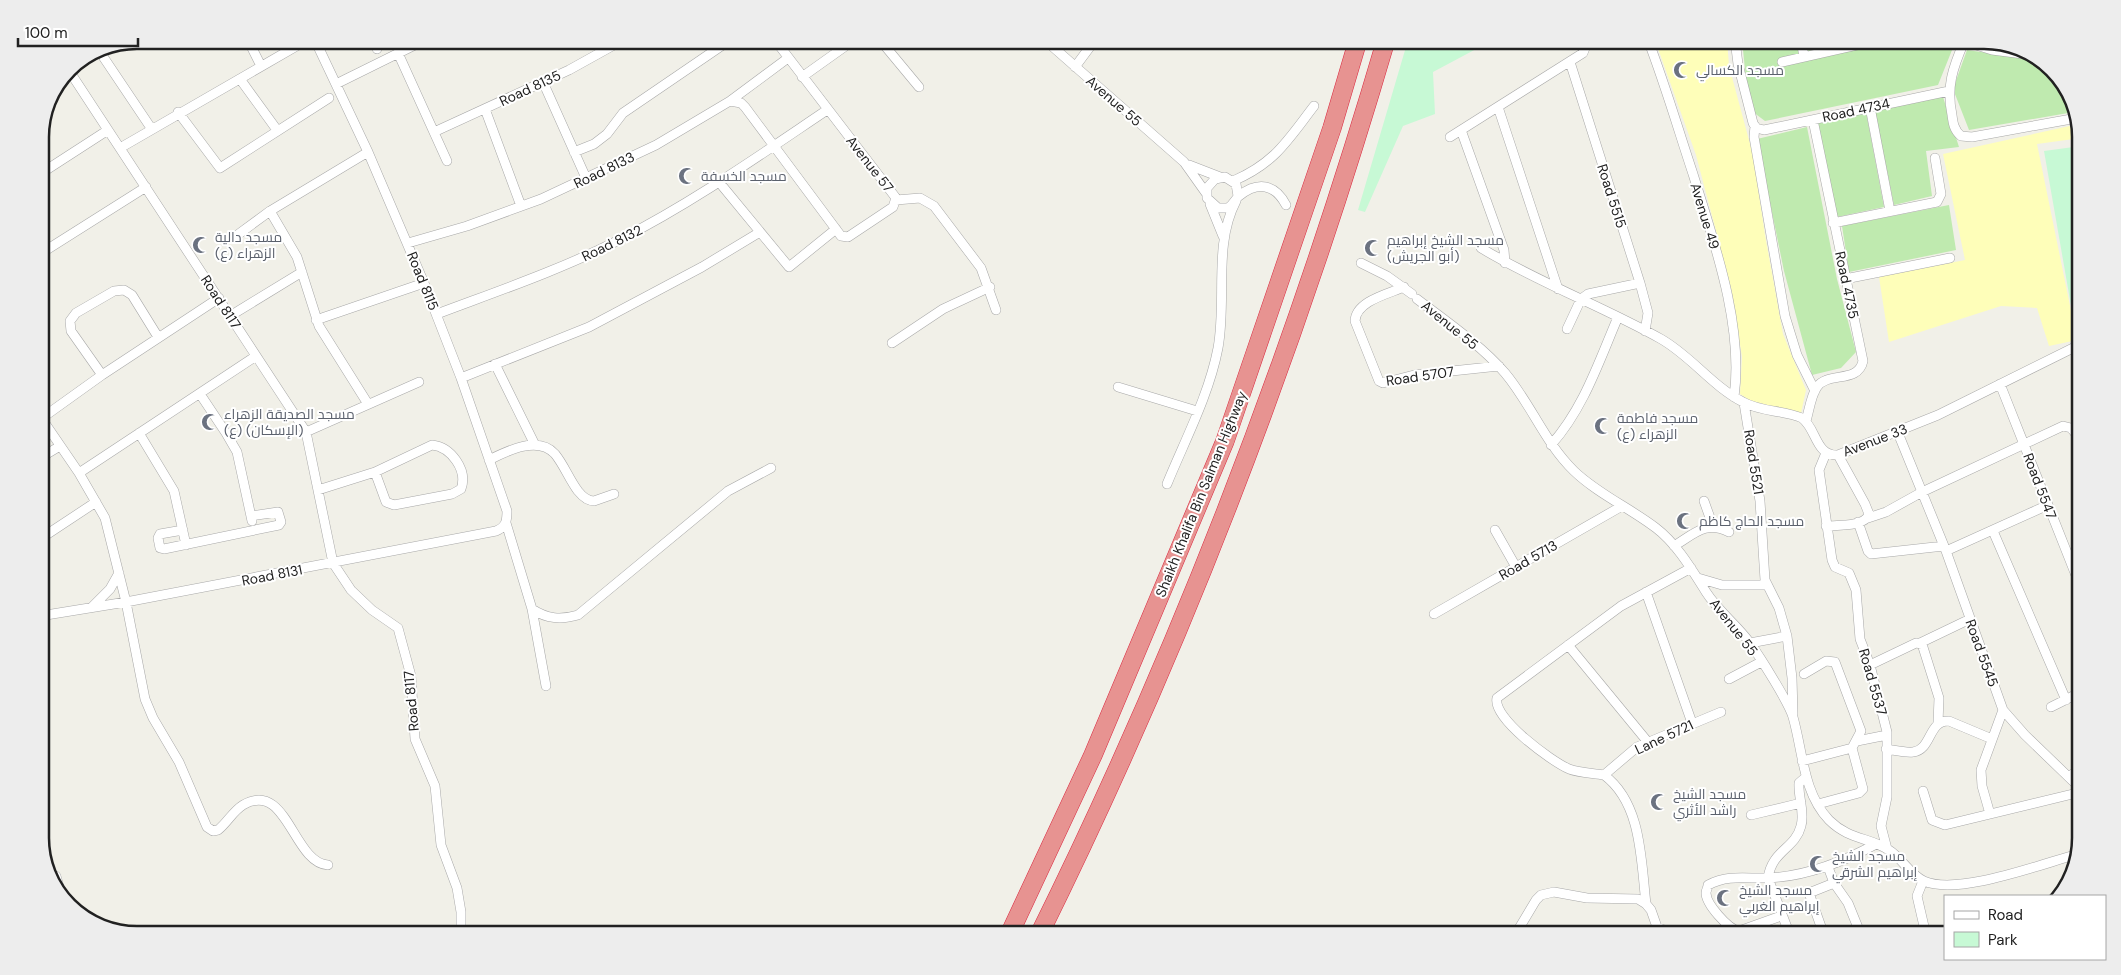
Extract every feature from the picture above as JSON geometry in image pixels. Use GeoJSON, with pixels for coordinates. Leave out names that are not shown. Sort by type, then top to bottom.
{"type":"FeatureCollection","features":[{"type":"Feature","properties":{"kind":"highway","name":"Shaikh Khalifa Bin Salman Highway"},"geometry":{"type":"LineString","coordinates":[[1013,926],[1093,755],[1225,441],[1332,128],[1355,49]]}},
{"type":"Feature","properties":{"kind":"highway","name":"Shaikh Khalifa Bin Salman Highway"},"geometry":{"type":"LineString","coordinates":[[1043,926],[1118,766],[1181,620],[1240,473],[1301,308],[1358,136],[1383,49]]}},
{"type":"Feature","properties":{"kind":"street"},"geometry":{"type":"LineString","coordinates":[[252,49],[261,66]]}},
{"type":"Feature","properties":{"kind":"street"},"geometry":{"type":"LineString","coordinates":[[120,148],[178,112],[240,79],[290,49]]}},
{"type":"Feature","properties":{"kind":"street","name":"Road 8115"},"geometry":{"type":"LineString","coordinates":[[319,49],[408,243],[461,378],[507,511],[504,526],[532,609],[546,686]]}},
{"type":"Feature","properties":{"kind":"street"},"geometry":{"type":"LineString","coordinates":[[336,84],[406,49]]}},
{"type":"Feature","properties":{"kind":"street","name":"Road 8135"},"geometry":{"type":"LineString","coordinates":[[434,132],[543,82],[606,49]]}},
{"type":"Feature","properties":{"kind":"street"},"geometry":{"type":"LineString","coordinates":[[574,152],[594,144],[607,134],[624,113],[717,49]]}},
{"type":"Feature","properties":{"kind":"street","name":"Avenue 57"},"geometry":{"type":"LineString","coordinates":[[781,49],[896,200],[893,207],[844,238],[836,229]]}},
{"type":"Feature","properties":{"kind":"street"},"geometry":{"type":"LineString","coordinates":[[802,76],[841,49]]}},
{"type":"Feature","properties":{"kind":"street"},"geometry":{"type":"LineString","coordinates":[[887,49],[919,87]]}},
{"type":"Feature","properties":{"kind":"street","name":"Avenue 55"},"geometry":{"type":"LineString","coordinates":[[1055,49],[1184,162],[1206,193]]}},
{"type":"Feature","properties":{"kind":"street"},"geometry":{"type":"LineString","coordinates":[[1075,67],[1088,49]]}},
{"type":"Feature","properties":{"kind":"street"},"geometry":{"type":"LineString","coordinates":[[1450,137],[1570,62],[1584,51],[1584,49]]}},
{"type":"Feature","properties":{"kind":"street","name":"Avenue 49"},"geometry":{"type":"LineString","coordinates":[[1651,49],[1671,105],[1720,266],[1735,353],[1734,397]]}},
{"type":"Feature","properties":{"kind":"street"},"geometry":{"type":"LineString","coordinates":[[1481,248],[1558,289],[1615,315],[1671,346],[1744,403],[1757,408],[1797,416],[1806,421],[1815,391],[1797,355],[1785,316],[1754,137],[1755,126],[1738,64],[1736,49]]}},
{"type":"Feature","properties":{"kind":"street"},"geometry":{"type":"LineString","coordinates":[[1803,49],[1804,57]]}},
{"type":"Feature","properties":{"kind":"street"},"geometry":{"type":"LineString","coordinates":[[1782,62],[1839,49]]}},
{"type":"Feature","properties":{"kind":"street"},"geometry":{"type":"LineString","coordinates":[[1959,49],[1952,71],[1949,91],[1954,127],[1961,136],[1966,138],[2071,119]]}},
{"type":"Feature","properties":{"kind":"street"},"geometry":{"type":"LineString","coordinates":[[1989,49],[2009,52]]}},
{"type":"Feature","properties":{"kind":"street"},"geometry":{"type":"LineString","coordinates":[[398,53],[447,161]]}},
{"type":"Feature","properties":{"kind":"street"},"geometry":{"type":"LineString","coordinates":[[103,55],[151,128]]}},
{"type":"Feature","properties":{"kind":"street","name":"Road 8133"},"geometry":{"type":"LineString","coordinates":[[408,243],[521,206],[656,145],[730,101],[788,58]]}},
{"type":"Feature","properties":{"kind":"street","name":"Road 5515"},"geometry":{"type":"LineString","coordinates":[[1570,62],[1640,284],[1648,313],[1645,331]]}},
{"type":"Feature","properties":{"kind":"street","name":"Road 8117"},"geometry":{"type":"LineString","coordinates":[[72,77],[146,186],[306,432],[332,563],[351,590],[372,610],[398,628],[411,676],[415,739],[435,786],[441,845],[457,888],[461,926]]}},
{"type":"Feature","properties":{"kind":"street"},"geometry":{"type":"LineString","coordinates":[[240,79],[277,130]]}},
{"type":"Feature","properties":{"kind":"street"},"geometry":{"type":"LineString","coordinates":[[543,82],[586,178]]}},
{"type":"Feature","properties":{"kind":"street","name":"Road 4734"},"geometry":{"type":"LineString","coordinates":[[1755,126],[1764,130],[1949,91]]}},
{"type":"Feature","properties":{"kind":"street"},"geometry":{"type":"LineString","coordinates":[[178,112],[220,168],[330,98]]}},
{"type":"Feature","properties":{"kind":"street"},"geometry":{"type":"LineString","coordinates":[[719,182],[789,268],[836,229],[745,107],[736,101],[730,101]]}},
{"type":"Feature","properties":{"kind":"street"},"geometry":{"type":"LineString","coordinates":[[1223,236],[1206,193],[1210,183],[1220,177],[1233,181],[1252,174],[1266,164],[1314,106]]}},
{"type":"Feature","properties":{"kind":"street"},"geometry":{"type":"LineString","coordinates":[[1498,107],[1558,289]]}},
{"type":"Feature","properties":{"kind":"street"},"geometry":{"type":"LineString","coordinates":[[1870,107],[1890,210]]}},
{"type":"Feature","properties":{"kind":"street"},"geometry":{"type":"LineString","coordinates":[[485,109],[521,206]]}},
{"type":"Feature","properties":{"kind":"street","name":"Road 8132"},"geometry":{"type":"LineString","coordinates":[[437,314],[534,278],[592,253],[648,225],[719,182],[828,110]]}},
{"type":"Feature","properties":{"kind":"street","name":"Road 4735"},"geometry":{"type":"LineString","coordinates":[[1813,120],[1845,279],[1863,357],[1862,366],[1853,374],[1821,383],[1815,391]]}},
{"type":"Feature","properties":{"kind":"street"},"geometry":{"type":"LineString","coordinates":[[49,168],[108,130]]}},
{"type":"Feature","properties":{"kind":"street"},"geometry":{"type":"LineString","coordinates":[[1461,130],[1504,250],[1505,262]]}},
{"type":"Feature","properties":{"kind":"street"},"geometry":{"type":"LineString","coordinates":[[236,236],[270,211],[368,152]]}},
{"type":"Feature","properties":{"kind":"street"},"geometry":{"type":"LineString","coordinates":[[1833,222],[1937,202],[1940,198],[1934,158]]}},
{"type":"Feature","properties":{"kind":"street","name":"Avenue 55"},"geometry":{"type":"LineString","coordinates":[[1184,162],[1220,177]]}},
{"type":"Feature","properties":{"kind":"street"},"geometry":{"type":"LineString","coordinates":[[1167,484],[1210,379],[1220,336],[1223,306],[1223,236],[1237,199],[1238,188],[1233,181]]}},
{"type":"Feature","properties":{"kind":"street"},"geometry":{"type":"LineString","coordinates":[[49,248],[146,186]]}},
{"type":"Feature","properties":{"kind":"street"},"geometry":{"type":"LineString","coordinates":[[1210,203],[1223,209],[1257,188],[1266,186],[1278,192],[1286,205]]}},
{"type":"Feature","properties":{"kind":"street"},"geometry":{"type":"LineString","coordinates":[[896,200],[920,198],[934,206],[976,259],[990,287],[996,310]]}},
{"type":"Feature","properties":{"kind":"street"},"geometry":{"type":"LineString","coordinates":[[270,211],[293,250],[302,272],[316,320],[368,404]]}},
{"type":"Feature","properties":{"kind":"street"},"geometry":{"type":"LineString","coordinates":[[461,378],[596,324],[702,267],[760,232]]}},
{"type":"Feature","properties":{"kind":"street"},"geometry":{"type":"LineString","coordinates":[[1845,279],[1950,258]]}},
{"type":"Feature","properties":{"kind":"street","name":"Avenue 55"},"geometry":{"type":"LineString","coordinates":[[1361,263],[1404,287],[1499,366],[1511,380],[1552,445],[1575,472],[1658,529],[1674,546],[1707,593],[1750,643],[1793,715],[1806,776],[1818,804],[1828,819],[1838,828],[1856,838],[1887,849],[1923,881]]}},
{"type":"Feature","properties":{"kind":"street"},"geometry":{"type":"LineString","coordinates":[[230,316],[302,272]]}},
{"type":"Feature","properties":{"kind":"street"},"geometry":{"type":"LineString","coordinates":[[316,320],[424,282]]}},
{"type":"Feature","properties":{"kind":"street"},"geometry":{"type":"LineString","coordinates":[[1567,329],[1581,299],[1595,291],[1640,284]]}},
{"type":"Feature","properties":{"kind":"street"},"geometry":{"type":"LineString","coordinates":[[892,343],[943,309],[990,287]]}},
{"type":"Feature","properties":{"kind":"street","name":"Road 5707"},"geometry":{"type":"LineString","coordinates":[[1404,287],[1364,306],[1356,314],[1355,321],[1379,381],[1387,382],[1414,375],[1499,366]]}},
{"type":"Feature","properties":{"kind":"street"},"geometry":{"type":"LineString","coordinates":[[102,375],[71,331],[70,321],[76,313],[114,290],[124,290],[132,296],[158,337]]}},
{"type":"Feature","properties":{"kind":"street"},"geometry":{"type":"LineString","coordinates":[[49,411],[219,298]]}},
{"type":"Feature","properties":{"kind":"street"},"geometry":{"type":"LineString","coordinates":[[1552,445],[1570,424],[1580,407],[1615,315]]}},
{"type":"Feature","properties":{"kind":"street","name":"Avenue 33"},"geometry":{"type":"LineString","coordinates":[[1806,421],[1826,453],[1838,455],[1898,433],[2072,348]]}},
{"type":"Feature","properties":{"kind":"street"},"geometry":{"type":"LineString","coordinates":[[79,473],[256,356]]}},
{"type":"Feature","properties":{"kind":"street"},"geometry":{"type":"LineString","coordinates":[[495,364],[535,445]]}},
{"type":"Feature","properties":{"kind":"street"},"geometry":{"type":"LineString","coordinates":[[306,432],[420,382]]}},
{"type":"Feature","properties":{"kind":"street","name":"Road 5547"},"geometry":{"type":"LineString","coordinates":[[2000,384],[2072,565]]}},
{"type":"Feature","properties":{"kind":"street"},"geometry":{"type":"LineString","coordinates":[[1118,387],[1197,411]]}},
{"type":"Feature","properties":{"kind":"street"},"geometry":{"type":"LineString","coordinates":[[200,394],[237,452],[254,529]]}},
{"type":"Feature","properties":{"kind":"street","name":"Road 5521"},"geometry":{"type":"LineString","coordinates":[[1744,403],[1760,501],[1766,585],[1779,608],[1787,636],[1792,678],[1793,715]]}},
{"type":"Feature","properties":{"kind":"street"},"geometry":{"type":"LineString","coordinates":[[1826,526],[1858,522],[1886,512],[1922,492],[2024,443],[2063,426],[2072,429]]}},
{"type":"Feature","properties":{"kind":"street"},"geometry":{"type":"LineString","coordinates":[[49,429],[79,473],[105,518],[126,602],[145,699],[153,718],[179,762],[207,828],[213,831],[218,830],[242,806],[256,800],[264,800],[276,808],[314,860],[328,865]]}},
{"type":"Feature","properties":{"kind":"street"},"geometry":{"type":"LineString","coordinates":[[139,433],[170,481],[186,545]]}},
{"type":"Feature","properties":{"kind":"street","name":"Road 5545"},"geometry":{"type":"LineString","coordinates":[[1898,433],[1945,549],[2003,710],[2025,735],[2072,779]]}},
{"type":"Feature","properties":{"kind":"street"},"geometry":{"type":"LineString","coordinates":[[489,460],[508,450],[535,445],[546,447],[554,453],[570,480],[586,499],[594,501],[614,494]]}},
{"type":"Feature","properties":{"kind":"street"},"geometry":{"type":"LineString","coordinates":[[49,453],[60,446]]}},
{"type":"Feature","properties":{"kind":"street"},"geometry":{"type":"LineString","coordinates":[[318,490],[375,472],[425,446],[445,448],[456,461],[463,484],[457,493],[392,505],[384,500],[375,472]]}},
{"type":"Feature","properties":{"kind":"street","name":"Road 5537"},"geometry":{"type":"LineString","coordinates":[[1826,453],[1819,470],[1826,526],[1834,565],[1849,573],[1856,590],[1860,636],[1870,665],[1887,735],[1888,797],[1881,826],[1887,849]]}},
{"type":"Feature","properties":{"kind":"street"},"geometry":{"type":"LineString","coordinates":[[1838,455],[1866,504],[1868,518]]}},
{"type":"Feature","properties":{"kind":"street"},"geometry":{"type":"LineString","coordinates":[[532,609],[554,619],[578,615],[728,491],[771,468]]}},
{"type":"Feature","properties":{"kind":"street"},"geometry":{"type":"LineString","coordinates":[[1704,501],[1713,526]]}},
{"type":"Feature","properties":{"kind":"street"},"geometry":{"type":"LineString","coordinates":[[49,533],[96,502]]}},
{"type":"Feature","properties":{"kind":"street"},"geometry":{"type":"LineString","coordinates":[[1858,522],[1868,551],[1872,554],[1945,549],[2048,505]]}},
{"type":"Feature","properties":{"kind":"street","name":"Road 5713"},"geometry":{"type":"LineString","coordinates":[[1434,614],[1622,506]]}},
{"type":"Feature","properties":{"kind":"street"},"geometry":{"type":"LineString","coordinates":[[183,530],[160,534],[158,536],[159,546],[162,550],[279,525],[281,522],[281,515],[277,511],[251,516]]}},
{"type":"Feature","properties":{"kind":"street","name":"Road 8131"},"geometry":{"type":"LineString","coordinates":[[49,615],[332,563],[504,526]]}},
{"type":"Feature","properties":{"kind":"street"},"geometry":{"type":"LineString","coordinates":[[1674,546],[1703,528],[1713,526],[1729,532]]}},
{"type":"Feature","properties":{"kind":"street"},"geometry":{"type":"LineString","coordinates":[[1495,530],[1516,567]]}},
{"type":"Feature","properties":{"kind":"street"},"geometry":{"type":"LineString","coordinates":[[1992,530],[2066,700]]}},
{"type":"Feature","properties":{"kind":"street"},"geometry":{"type":"LineString","coordinates":[[1657,926],[1646,904],[1633,815],[1611,780],[1604,775],[1576,771],[1553,759],[1523,737],[1497,706],[1497,698],[1621,606],[1691,568]]}},
{"type":"Feature","properties":{"kind":"street"},"geometry":{"type":"LineString","coordinates":[[90,608],[110,590],[119,573]]}},
{"type":"Feature","properties":{"kind":"street"},"geometry":{"type":"LineString","coordinates":[[1698,578],[1722,585],[1766,585]]}},
{"type":"Feature","properties":{"kind":"street"},"geometry":{"type":"LineString","coordinates":[[1707,593],[1713,592],[1722,585]]}},
{"type":"Feature","properties":{"kind":"street"},"geometry":{"type":"LineString","coordinates":[[1646,592],[1692,723]]}},
{"type":"Feature","properties":{"kind":"street"},"geometry":{"type":"LineString","coordinates":[[1870,665],[1970,619]]}},
{"type":"Feature","properties":{"kind":"street"},"geometry":{"type":"LineString","coordinates":[[1750,643],[1787,636]]}},
{"type":"Feature","properties":{"kind":"street"},"geometry":{"type":"LineString","coordinates":[[1886,749],[1912,753],[1918,751],[1938,723],[1939,698],[1920,643]]}},
{"type":"Feature","properties":{"kind":"street"},"geometry":{"type":"LineString","coordinates":[[1568,645],[1647,741]]}},
{"type":"Feature","properties":{"kind":"street"},"geometry":{"type":"LineString","coordinates":[[1804,674],[1826,661],[1835,662],[1860,727],[1854,745],[1863,789],[1859,793],[1818,804]]}},
{"type":"Feature","properties":{"kind":"street"},"geometry":{"type":"LineString","coordinates":[[1729,679],[1761,662]]}},
{"type":"Feature","properties":{"kind":"street"},"geometry":{"type":"LineString","coordinates":[[2051,708],[2072,697]]}},
{"type":"Feature","properties":{"kind":"street"},"geometry":{"type":"LineString","coordinates":[[1990,814],[1980,778],[1983,763],[2003,710]]}},
{"type":"Feature","properties":{"kind":"street","name":"Lane 5721"},"geometry":{"type":"LineString","coordinates":[[1604,775],[1637,746],[1721,712]]}},
{"type":"Feature","properties":{"kind":"street"},"geometry":{"type":"LineString","coordinates":[[1938,723],[1949,721],[1992,739]]}},
{"type":"Feature","properties":{"kind":"street"},"geometry":{"type":"LineString","coordinates":[[1802,761],[1887,735]]}},
{"type":"Feature","properties":{"kind":"street"},"geometry":{"type":"LineString","coordinates":[[1786,926],[1768,878],[1769,870],[1776,856],[1799,833],[1802,819],[1799,783],[1806,776]]}},
{"type":"Feature","properties":{"kind":"street"},"geometry":{"type":"LineString","coordinates":[[1923,791],[1930,816],[1940,825],[2072,792]]}},
{"type":"Feature","properties":{"kind":"street"},"geometry":{"type":"LineString","coordinates":[[1752,815],[1801,803]]}},
{"type":"Feature","properties":{"kind":"street"},"geometry":{"type":"LineString","coordinates":[[1730,926],[1710,903],[1706,893],[1708,885],[1730,877],[1768,878],[1828,867],[1876,844]]}},
{"type":"Feature","properties":{"kind":"street"},"geometry":{"type":"LineString","coordinates":[[1924,926],[1917,896],[1923,881],[1949,886],[1972,883],[2071,856]]}},
{"type":"Feature","properties":{"kind":"street"},"geometry":{"type":"LineString","coordinates":[[1828,867],[1834,883],[1848,903],[1857,926]]}},
{"type":"Feature","properties":{"kind":"street"},"geometry":{"type":"LineString","coordinates":[[1821,926],[1809,893],[1834,883]]}},
{"type":"Feature","properties":{"kind":"street"},"geometry":{"type":"LineString","coordinates":[[1520,926],[1531,906],[1541,896],[1548,893],[1587,898],[1632,898],[1646,904]]}},
{"type":"Feature","properties":{"kind":"street"},"geometry":{"type":"LineString","coordinates":[[1753,926],[1781,916]]}},
{"type":"Feature","properties":{"kind":"shaded area"},"geometry":{"type":"Polygon","coordinates":[[[1743,49],[1952,49],[1938,85],[1765,121],[1749,109],[1743,49]]]}},
{"type":"Feature","properties":{"kind":"shaded area"},"geometry":{"type":"Polygon","coordinates":[[[1967,50],[2023,58],[2038,67],[2050,79],[2063,98],[2069,113],[1969,130],[1953,89],[1967,50]]]}},
{"type":"Feature","properties":{"kind":"shaded area"},"geometry":{"type":"Polygon","coordinates":[[[1943,97],[1959,147],[1926,151],[1932,196],[1894,205],[1874,107],[1943,97]]]}},
{"type":"Feature","properties":{"kind":"shaded area"},"geometry":{"type":"Polygon","coordinates":[[[1866,112],[1884,207],[1837,217],[1818,123],[1866,112]]]}},
{"type":"Feature","properties":{"kind":"shaded area"},"geometry":{"type":"Polygon","coordinates":[[[1807,127],[1837,279],[1856,352],[1841,368],[1812,375],[1784,271],[1757,139],[1807,127]]]}},
{"type":"Feature","properties":{"kind":"shaded area"},"geometry":{"type":"Polygon","coordinates":[[[1949,205],[1956,250],[1849,272],[1842,226],[1949,205]]]}},
{"type":"Feature","properties":{"kind":"sand"},"geometry":{"type":"Polygon","coordinates":[[[1658,49],[1728,49],[1729,66],[1753,155],[1783,334],[1806,390],[1801,413],[1751,401],[1740,394],[1742,357],[1731,288],[1696,155],[1658,49]]]}},
{"type":"Feature","properties":{"kind":"sand"},"geometry":{"type":"Polygon","coordinates":[[[2072,126],[2072,139],[2037,144],[2072,316],[2072,341],[2049,346],[2037,308],[2001,306],[1889,342],[1879,277],[1965,260],[1943,154],[2072,126]]]}},
{"type":"Feature","properties":{"kind":"green space"},"geometry":{"type":"Polygon","coordinates":[[[1405,49],[1476,49],[1433,72],[1435,114],[1403,126],[1365,212],[1358,210],[1405,49]]]}},
{"type":"Feature","properties":{"kind":"green space"},"geometry":{"type":"Polygon","coordinates":[[[2072,147],[2072,311],[2044,151],[2072,147]]]}},
{"type":"Feature","properties":{"kind":"place","name":"مسجد الكسالي"},"geometry":{"type":"Point","coordinates":[1682,70]}},
{"type":"Feature","properties":{"kind":"place","name":"مسجد الخسفة"},"geometry":{"type":"Point","coordinates":[687,176]}},
{"type":"Feature","properties":{"kind":"place","name":"مسجد دالية الزهراء (ع)"},"geometry":{"type":"Point","coordinates":[201,245]}},
{"type":"Feature","properties":{"kind":"place","name":"مسجد الشيخ إبراهيم (أبو الجريش)"},"geometry":{"type":"Point","coordinates":[1373,248]}},
{"type":"Feature","properties":{"kind":"place","name":"مسجد الصديقة الزهراء (ع) (الإسكان)"},"geometry":{"type":"Point","coordinates":[210,422]}},
{"type":"Feature","properties":{"kind":"place","name":"مسجد فاطمة الزهراء (ع)"},"geometry":{"type":"Point","coordinates":[1603,426]}},
{"type":"Feature","properties":{"kind":"place","name":"مسجد الحاج كاظم"},"geometry":{"type":"Point","coordinates":[1685,521]}},
{"type":"Feature","properties":{"kind":"place","name":"مسجد الشيخ راشد الأثري"},"geometry":{"type":"Point","coordinates":[1659,802]}},
{"type":"Feature","properties":{"kind":"place","name":"مسجد الشيخ إبراهيم الشرقي"},"geometry":{"type":"Point","coordinates":[1818,864]}},
{"type":"Feature","properties":{"kind":"place","name":"مسجد الشيخ إبراهيم الغربي"},"geometry":{"type":"Point","coordinates":[1725,898]}}]}
